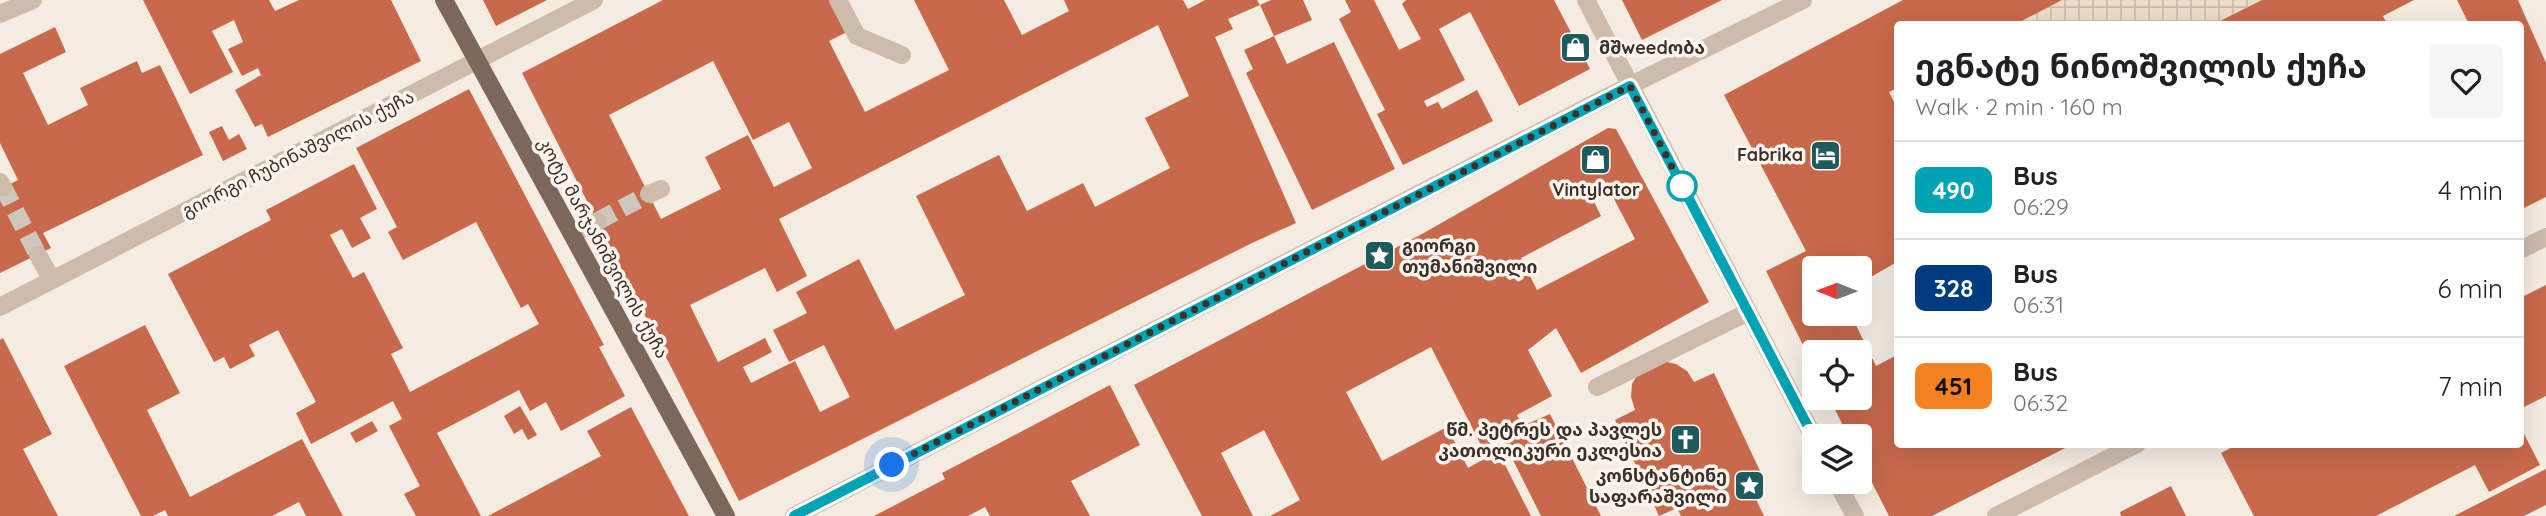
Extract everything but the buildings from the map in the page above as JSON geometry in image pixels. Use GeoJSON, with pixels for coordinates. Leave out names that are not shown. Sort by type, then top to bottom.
{"type":"FeatureCollection","features":[{"type":"Feature","properties":{"kind":"main road","name":"კოტე მარჯანიშვილის ქუჩა"},"geometry":{"type":"LineString","coordinates":[[444,0],[726,516]]}},
{"type":"Feature","properties":{"kind":"street"},"geometry":{"type":"LineString","coordinates":[[0,14],[33,0]]}},
{"type":"Feature","properties":{"kind":"street","name":"გიორგი ჩუბინაშვილის ქუჩა"},"geometry":{"type":"LineString","coordinates":[[0,307],[594,0]]}},
{"type":"Feature","properties":{"kind":"street"},"geometry":{"type":"LineString","coordinates":[[838,0],[857,36],[902,55]]}},
{"type":"Feature","properties":{"kind":"street"},"geometry":{"type":"LineString","coordinates":[[1586,0],[1807,424]]}},
{"type":"Feature","properties":{"kind":"street"},"geometry":{"type":"LineString","coordinates":[[794,516],[1630,86],[1803,0]]}},
{"type":"Feature","properties":{"kind":"street"},"geometry":{"type":"LineString","coordinates":[[572,234],[598,221]]}},
{"type":"Feature","properties":{"kind":"street"},"geometry":{"type":"LineString","coordinates":[[2524,248],[2546,237]]}},
{"type":"Feature","properties":{"kind":"street"},"geometry":{"type":"LineString","coordinates":[[38,255],[52,280]]}},
{"type":"Feature","properties":{"kind":"street"},"geometry":{"type":"LineString","coordinates":[[1597,387],[1748,312]]}},
{"type":"Feature","properties":{"kind":"street"},"geometry":{"type":"LineString","coordinates":[[1996,516],[2129,448]]}},
{"type":"Feature","properties":{"kind":"street"},"geometry":{"type":"LineString","coordinates":[[1843,494],[1855,516]]}},
{"type":"Feature","properties":{"kind":"shaded area"},"geometry":{"type":"Polygon","coordinates":[[[2062,0],[2262,0],[2220,21],[2022,21],[2062,0]]]}},
{"type":"Feature","properties":{"kind":"tunnel"},"geometry":{"type":"LineString","coordinates":[[3,187],[38,255]]}},
{"type":"Feature","properties":{"kind":"tunnel"},"geometry":{"type":"LineString","coordinates":[[598,221],[649,194]]}},
{"type":"Feature","properties":{"kind":"bus line","name":"490"},"geometry":{"type":"LineString","coordinates":[[794,516],[1630,86],[1807,424]]}},
{"type":"Feature","properties":{"kind":"place","name":"მშweedობა"},"geometry":{"type":"Point","coordinates":[1576,48]}},
{"type":"Feature","properties":{"kind":"place","name":"Fabrika"},"geometry":{"type":"Point","coordinates":[1826,155]}},
{"type":"Feature","properties":{"kind":"place","name":"Vintylator"},"geometry":{"type":"Point","coordinates":[1596,159]}},
{"type":"Feature","properties":{"kind":"place","name":"გიორგი თუმანიშვილი"},"geometry":{"type":"Point","coordinates":[1379,256]}},
{"type":"Feature","properties":{"kind":"place","name":"წმ. პეტრეს და პავლეს კათოლიკური ეკლესია"},"geometry":{"type":"Point","coordinates":[1685,440]}},
{"type":"Feature","properties":{"kind":"place","name":"კონსტანტინე საფარაშვილი"},"geometry":{"type":"Point","coordinates":[1750,486]}},
{"type":"Feature","properties":{"kind":"route"},"geometry":{"type":"LineString","coordinates":[[892,465],[1630,86],[1682,186]]}}]}
